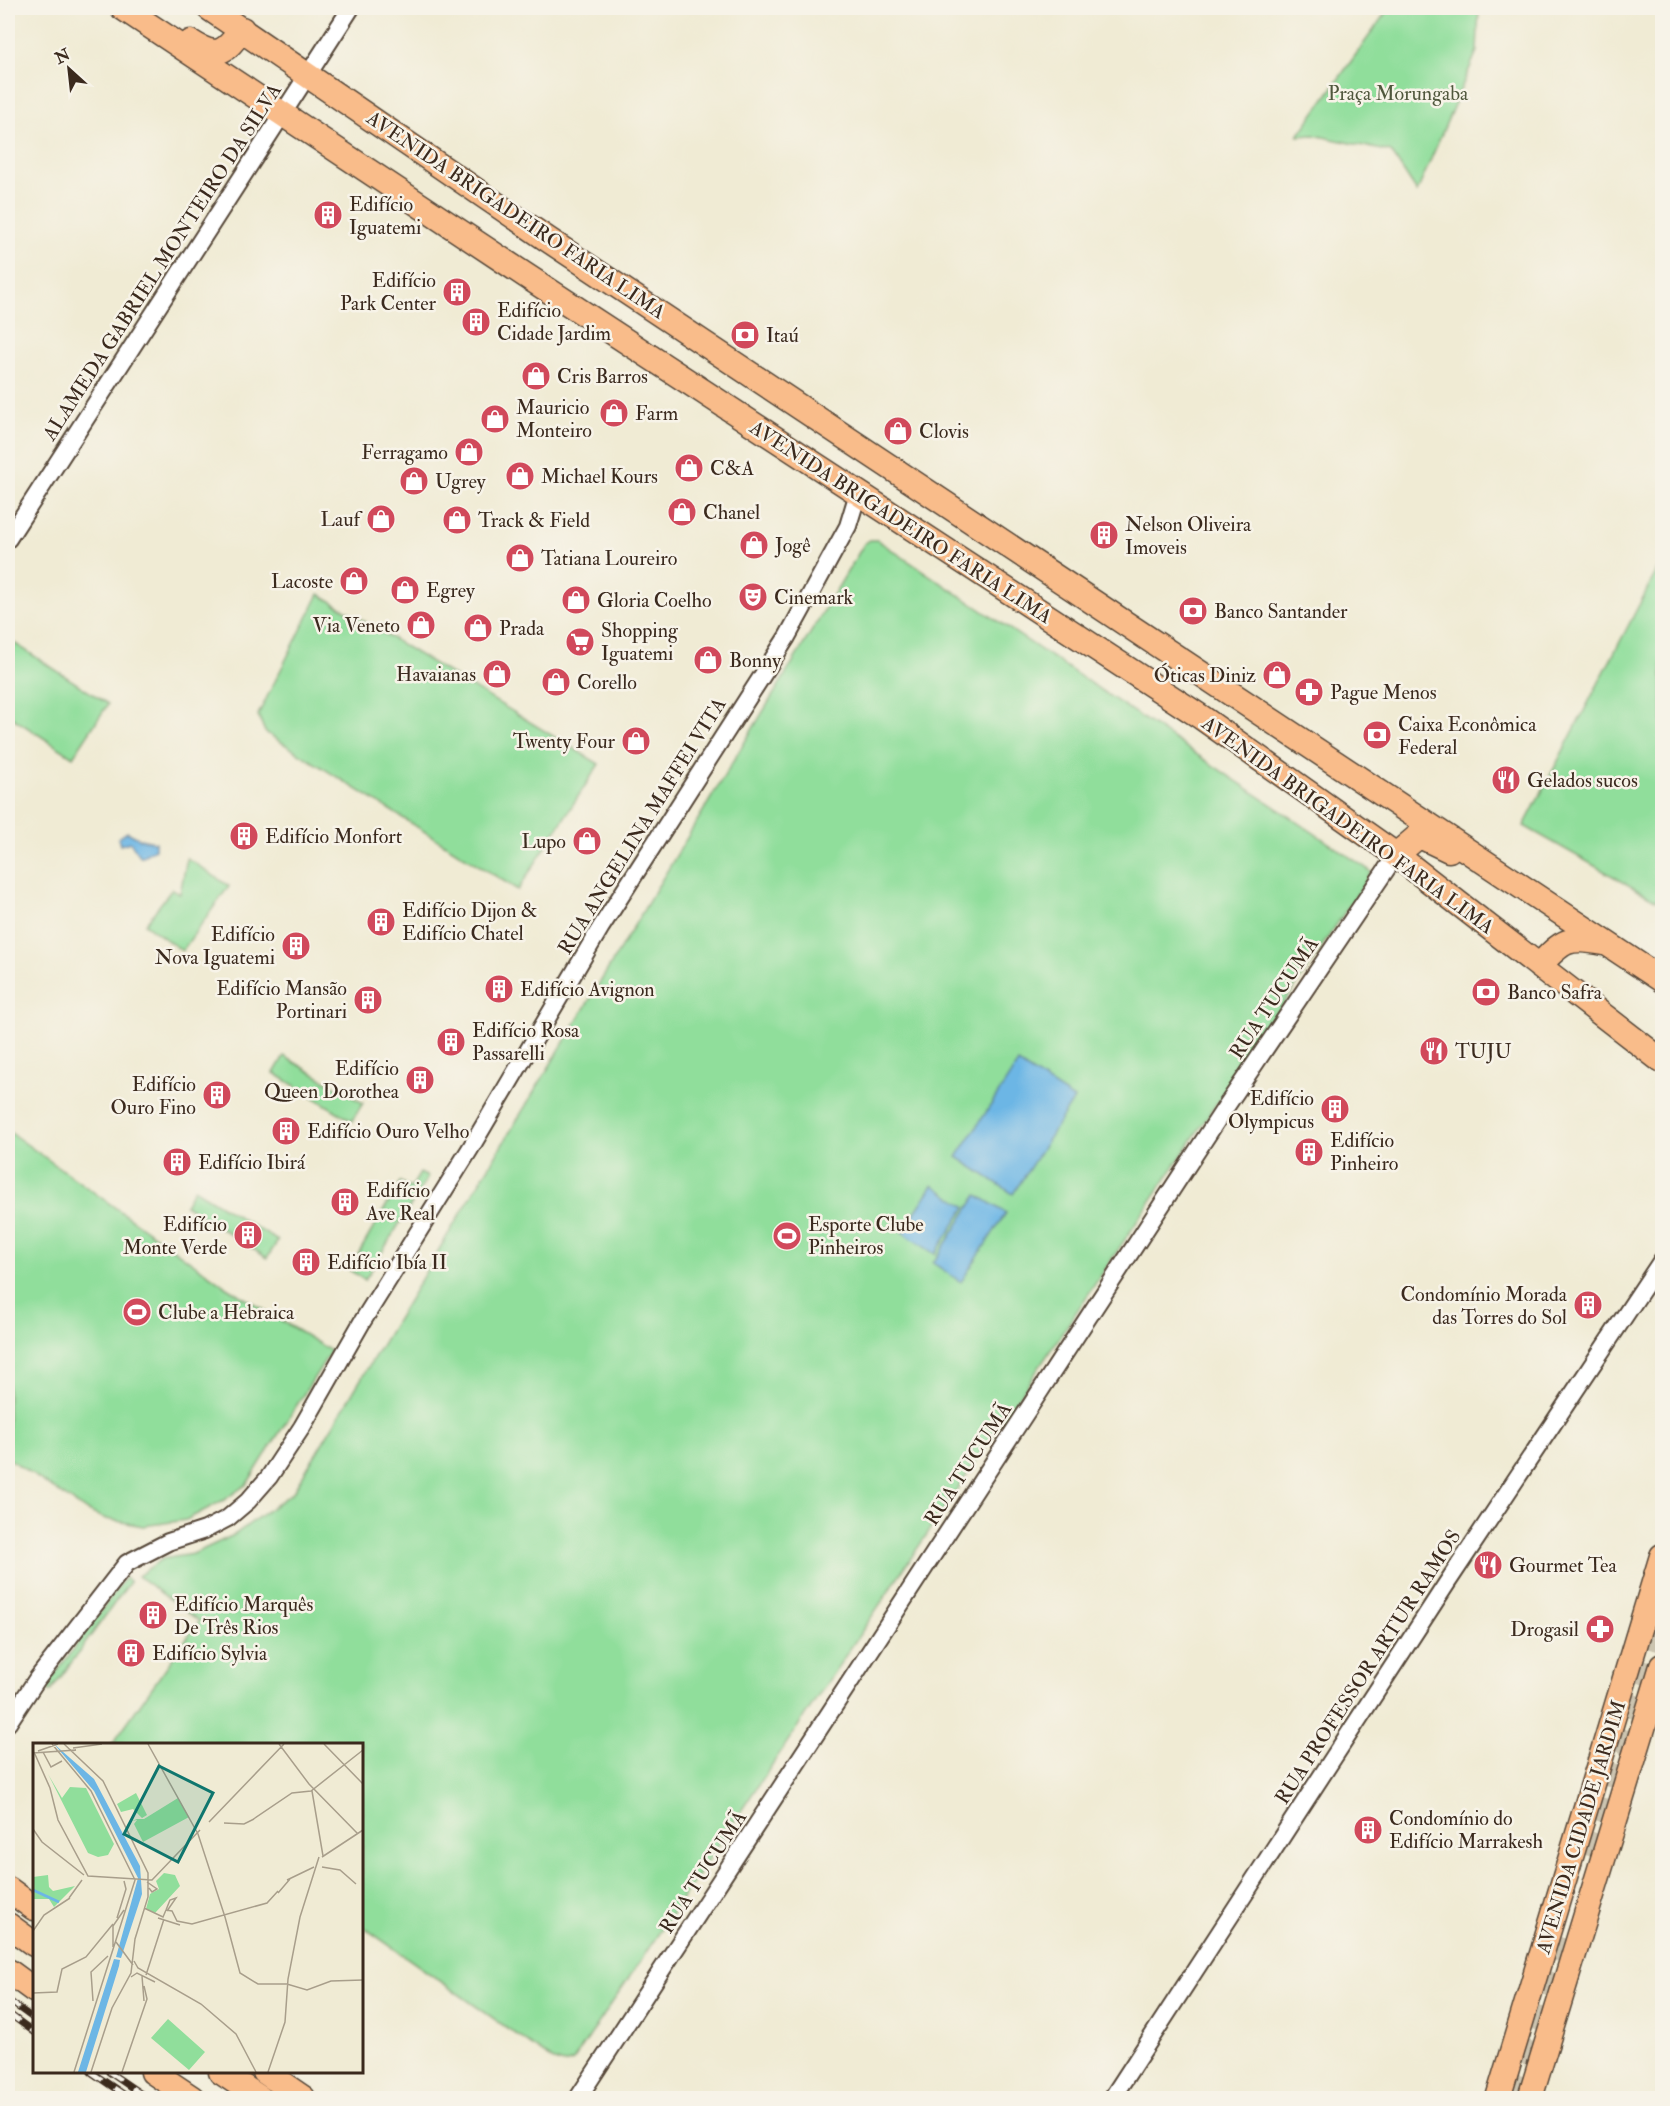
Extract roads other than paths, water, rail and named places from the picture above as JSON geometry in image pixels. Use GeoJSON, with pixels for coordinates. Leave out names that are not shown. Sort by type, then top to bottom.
{"type":"FeatureCollection","features":[{"type":"Feature","properties":{"kind":"highway","name":"AVENIDA BRIGADEIRO FARIA LIMA"},"geometry":{"type":"LineString","coordinates":[[123,8],[1201,717],[1396,855],[1662,1061]]}},
{"type":"Feature","properties":{"kind":"highway","name":"AVENIDA BRIGADEIRO FARIA LIMA"},"geometry":{"type":"LineString","coordinates":[[209,8],[555,244],[1662,980]]}},
{"type":"Feature","properties":{"kind":"highway"},"geometry":{"type":"LineString","coordinates":[[174,41],[188,40],[206,52],[214,53],[232,42],[242,29]]}},
{"type":"Feature","properties":{"kind":"highway"},"geometry":{"type":"LineString","coordinates":[[1201,717],[1221,719],[1296,772],[1309,775],[1318,773],[1326,756]]}},
{"type":"Feature","properties":{"kind":"highway"},"geometry":{"type":"LineString","coordinates":[[1396,855],[1416,838],[1424,838],[1451,850],[1463,847]]}},
{"type":"Feature","properties":{"kind":"highway"},"geometry":{"type":"LineString","coordinates":[[1539,966],[1556,947],[1566,941],[1578,938],[1609,944]]}},
{"type":"Feature","properties":{"kind":"highway","name":"AVENIDA CIDADE JARDIM"},"geometry":{"type":"LineString","coordinates":[[1498,2098],[1662,1556]]}},
{"type":"Feature","properties":{"kind":"highway","name":"AVENIDA CIDADE JARDIM"},"geometry":{"type":"LineString","coordinates":[[1530,2098],[1662,1666]]}},
{"type":"Feature","properties":{"kind":"highway"},"geometry":{"type":"LineString","coordinates":[[1521,2098],[1589,1856]]}},
{"type":"Feature","properties":{"kind":"highway"},"geometry":{"type":"LineString","coordinates":[[8,1888],[33,1907]]}},
{"type":"Feature","properties":{"kind":"highway"},"geometry":{"type":"LineString","coordinates":[[8,1925],[33,1943]]}},
{"type":"Feature","properties":{"kind":"highway"},"geometry":{"type":"LineString","coordinates":[[8,1971],[33,1989]]}},
{"type":"Feature","properties":{"kind":"highway"},"geometry":{"type":"LineString","coordinates":[[154,2073],[192,2098]]}},
{"type":"Feature","properties":{"kind":"highway"},"geometry":{"type":"LineString","coordinates":[[222,2073],[260,2098]]}},
{"type":"Feature","properties":{"kind":"highway"},"geometry":{"type":"LineString","coordinates":[[266,2073],[303,2098]]}},
{"type":"Feature","properties":{"kind":"street","name":"ALAMEDA GABRIEL MONTEIRO DA SILVA"},"geometry":{"type":"LineString","coordinates":[[8,539],[351,8]]}},
{"type":"Feature","properties":{"kind":"street","name":"RUA ANGELINA MAFFEI VITA"},"geometry":{"type":"LineString","coordinates":[[8,1723],[37,1679],[127,1563],[168,1542],[205,1530],[228,1518],[248,1501],[269,1477],[470,1149],[601,927],[787,637],[848,526],[867,499]]}},
{"type":"Feature","properties":{"kind":"street","name":"RUA TUCUMÃ"},"geometry":{"type":"LineString","coordinates":[[578,2098],[1225,1108],[1396,855]]}},
{"type":"Feature","properties":{"kind":"street","name":"RUA PROFESSOR ARTUR RAMOS"},"geometry":{"type":"LineString","coordinates":[[1112,2098],[1447,1583],[1662,1260]]}},
{"type":"Feature","properties":{"kind":"water"},"geometry":{"type":"Polygon","coordinates":[[[127,832],[140,839],[155,842],[155,849],[141,857],[130,842],[120,845],[118,838],[127,832]]]}},
{"type":"Feature","properties":{"kind":"water"},"geometry":{"type":"Polygon","coordinates":[[[1018,1063],[1074,1099],[1013,1194],[957,1157],[1018,1063]]]}},
{"type":"Feature","properties":{"kind":"water"},"geometry":{"type":"Polygon","coordinates":[[[933,1185],[966,1207],[935,1254],[902,1232],[933,1185]]]}},
{"type":"Feature","properties":{"kind":"water"},"geometry":{"type":"Polygon","coordinates":[[[977,1195],[1006,1213],[961,1282],[933,1263],[977,1195]]]}},
{"type":"Feature","properties":{"kind":"tunnel"},"geometry":{"type":"LineString","coordinates":[[1589,1856],[1662,1608]]}},
{"type":"Feature","properties":{"kind":"tunnel"},"geometry":{"type":"LineString","coordinates":[[1512,2098],[1561,1929]]}},
{"type":"Feature","properties":{"kind":"railway"},"geometry":{"type":"LineString","coordinates":[[8,2000],[33,2018]]}},
{"type":"Feature","properties":{"kind":"railway"},"geometry":{"type":"LineString","coordinates":[[8,2013],[33,2031]]}},
{"type":"Feature","properties":{"kind":"railway"},"geometry":{"type":"LineString","coordinates":[[92,2073],[129,2098]]}},
{"type":"Feature","properties":{"kind":"railway"},"geometry":{"type":"LineString","coordinates":[[110,2073],[147,2098]]}},
{"type":"Feature","properties":{"kind":"place","name":"Edifício Iguatemi"},"geometry":{"type":"Point","coordinates":[328,215]}},
{"type":"Feature","properties":{"kind":"place","name":"Edifício Park Center"},"geometry":{"type":"Point","coordinates":[457,292]}},
{"type":"Feature","properties":{"kind":"place","name":"Edifício Cidade Jardim"},"geometry":{"type":"Point","coordinates":[476,322]}},
{"type":"Feature","properties":{"kind":"place","name":"Itaú"},"geometry":{"type":"Point","coordinates":[745,335]}},
{"type":"Feature","properties":{"kind":"place","name":"Cris Barros"},"geometry":{"type":"Point","coordinates":[536,376]}},
{"type":"Feature","properties":{"kind":"place","name":"Farm"},"geometry":{"type":"Point","coordinates":[614,413]}},
{"type":"Feature","properties":{"kind":"place","name":"Mauricio Monteiro"},"geometry":{"type":"Point","coordinates":[495,419]}},
{"type":"Feature","properties":{"kind":"place","name":"Clovis"},"geometry":{"type":"Point","coordinates":[898,431]}},
{"type":"Feature","properties":{"kind":"place","name":"Ferragamo"},"geometry":{"type":"Point","coordinates":[469,452]}},
{"type":"Feature","properties":{"kind":"place","name":"C&A"},"geometry":{"type":"Point","coordinates":[689,468]}},
{"type":"Feature","properties":{"kind":"place","name":"Michael Kours"},"geometry":{"type":"Point","coordinates":[520,476]}},
{"type":"Feature","properties":{"kind":"place","name":"Ugrey"},"geometry":{"type":"Point","coordinates":[414,481]}},
{"type":"Feature","properties":{"kind":"place","name":"Chanel"},"geometry":{"type":"Point","coordinates":[682,512]}},
{"type":"Feature","properties":{"kind":"place","name":"Lauf"},"geometry":{"type":"Point","coordinates":[381,519]}},
{"type":"Feature","properties":{"kind":"place","name":"Track & Field"},"geometry":{"type":"Point","coordinates":[457,520]}},
{"type":"Feature","properties":{"kind":"place","name":"Nelson Oliveira Imoveis"},"geometry":{"type":"Point","coordinates":[1104,535]}},
{"type":"Feature","properties":{"kind":"place","name":"Jogê"},"geometry":{"type":"Point","coordinates":[754,545]}},
{"type":"Feature","properties":{"kind":"place","name":"Tatiana Loureiro"},"geometry":{"type":"Point","coordinates":[520,558]}},
{"type":"Feature","properties":{"kind":"place","name":"Lacoste"},"geometry":{"type":"Point","coordinates":[354,581]}},
{"type":"Feature","properties":{"kind":"place","name":"Egrey"},"geometry":{"type":"Point","coordinates":[405,590]}},
{"type":"Feature","properties":{"kind":"place","name":"Cinemark"},"geometry":{"type":"Point","coordinates":[753,597]}},
{"type":"Feature","properties":{"kind":"place","name":"Gloria Coelho"},"geometry":{"type":"Point","coordinates":[576,600]}},
{"type":"Feature","properties":{"kind":"place","name":"Banco Santander"},"geometry":{"type":"Point","coordinates":[1193,611]}},
{"type":"Feature","properties":{"kind":"place","name":"Via Veneto"},"geometry":{"type":"Point","coordinates":[421,625]}},
{"type":"Feature","properties":{"kind":"place","name":"Prada"},"geometry":{"type":"Point","coordinates":[478,628]}},
{"type":"Feature","properties":{"kind":"place","name":"Shopping Iguatemi"},"geometry":{"type":"Point","coordinates":[580,642]}},
{"type":"Feature","properties":{"kind":"place","name":"Bonny"},"geometry":{"type":"Point","coordinates":[708,660]}},
{"type":"Feature","properties":{"kind":"place","name":"Havaianas"},"geometry":{"type":"Point","coordinates":[497,674]}},
{"type":"Feature","properties":{"kind":"place","name":"Óticas Diniz"},"geometry":{"type":"Point","coordinates":[1277,675]}},
{"type":"Feature","properties":{"kind":"place","name":"Corello"},"geometry":{"type":"Point","coordinates":[556,682]}},
{"type":"Feature","properties":{"kind":"place","name":"Pague Menos"},"geometry":{"type":"Point","coordinates":[1309,692]}},
{"type":"Feature","properties":{"kind":"place","name":"Caixa Econômica Federal"},"geometry":{"type":"Point","coordinates":[1377,735]}},
{"type":"Feature","properties":{"kind":"place","name":"Twenty Four"},"geometry":{"type":"Point","coordinates":[636,741]}},
{"type":"Feature","properties":{"kind":"place","name":"Gelados sucos"},"geometry":{"type":"Point","coordinates":[1506,780]}},
{"type":"Feature","properties":{"kind":"place","name":"Edifício Monfort"},"geometry":{"type":"Point","coordinates":[244,836]}},
{"type":"Feature","properties":{"kind":"place","name":"Lupo"},"geometry":{"type":"Point","coordinates":[587,841]}},
{"type":"Feature","properties":{"kind":"place","name":"Edifício Dijon & Edifício Chatel"},"geometry":{"type":"Point","coordinates":[381,922]}},
{"type":"Feature","properties":{"kind":"place","name":"Edifício Nova Iguatemi"},"geometry":{"type":"Point","coordinates":[296,946]}},
{"type":"Feature","properties":{"kind":"place","name":"Edifício Avignon"},"geometry":{"type":"Point","coordinates":[499,989]}},
{"type":"Feature","properties":{"kind":"place","name":"Banco Safra"},"geometry":{"type":"Point","coordinates":[1486,992]}},
{"type":"Feature","properties":{"kind":"place","name":"Edifício Mansão Portinari"},"geometry":{"type":"Point","coordinates":[368,1000]}},
{"type":"Feature","properties":{"kind":"place","name":"Edifício Rosa Passarelli"},"geometry":{"type":"Point","coordinates":[451,1042]}},
{"type":"Feature","properties":{"kind":"place","name":"TUJU"},"geometry":{"type":"Point","coordinates":[1434,1051]}},
{"type":"Feature","properties":{"kind":"place","name":"Edifício Queen Dorothea"},"geometry":{"type":"Point","coordinates":[420,1080]}},
{"type":"Feature","properties":{"kind":"place","name":"Edifício Ouro Fino"},"geometry":{"type":"Point","coordinates":[217,1095]}},
{"type":"Feature","properties":{"kind":"place","name":"Edifício Olympicus"},"geometry":{"type":"Point","coordinates":[1335,1109]}},
{"type":"Feature","properties":{"kind":"place","name":"Edifício Ouro Velho"},"geometry":{"type":"Point","coordinates":[286,1131]}},
{"type":"Feature","properties":{"kind":"place","name":"Edifício Pinheiro"},"geometry":{"type":"Point","coordinates":[1309,1152]}},
{"type":"Feature","properties":{"kind":"place","name":"Edifício Ibirá"},"geometry":{"type":"Point","coordinates":[177,1162]}},
{"type":"Feature","properties":{"kind":"place","name":"Edifício Ave Real"},"geometry":{"type":"Point","coordinates":[345,1202]}},
{"type":"Feature","properties":{"kind":"place","name":"Edifício Monte Verde"},"geometry":{"type":"Point","coordinates":[248,1235]}},
{"type":"Feature","properties":{"kind":"place","name":"Esporte Clube Pinheiros"},"geometry":{"type":"Point","coordinates":[787,1236]}},
{"type":"Feature","properties":{"kind":"place","name":"Edifício Ibía II"},"geometry":{"type":"Point","coordinates":[306,1262]}},
{"type":"Feature","properties":{"kind":"place","name":"Condomínio Morada das Torres do Sol"},"geometry":{"type":"Point","coordinates":[1588,1305]}},
{"type":"Feature","properties":{"kind":"place","name":"Clube a Hebraica"},"geometry":{"type":"Point","coordinates":[137,1312]}},
{"type":"Feature","properties":{"kind":"place","name":"Gourmet Tea"},"geometry":{"type":"Point","coordinates":[1488,1565]}},
{"type":"Feature","properties":{"kind":"place","name":"Edifício Marquês De Três Rios"},"geometry":{"type":"Point","coordinates":[153,1615]}},
{"type":"Feature","properties":{"kind":"place","name":"Drogasil"},"geometry":{"type":"Point","coordinates":[1600,1629]}},
{"type":"Feature","properties":{"kind":"place","name":"Edifício Sylvia"},"geometry":{"type":"Point","coordinates":[131,1653]}},
{"type":"Feature","properties":{"kind":"place","name":"Condomínio do Edifício Marrakesh"},"geometry":{"type":"Point","coordinates":[1368,1830]}},
{"type":"Feature","properties":{"kind":"park label","name":"Praça Morungaba"},"geometry":{"type":"Point","coordinates":[1398,93]}}]}
